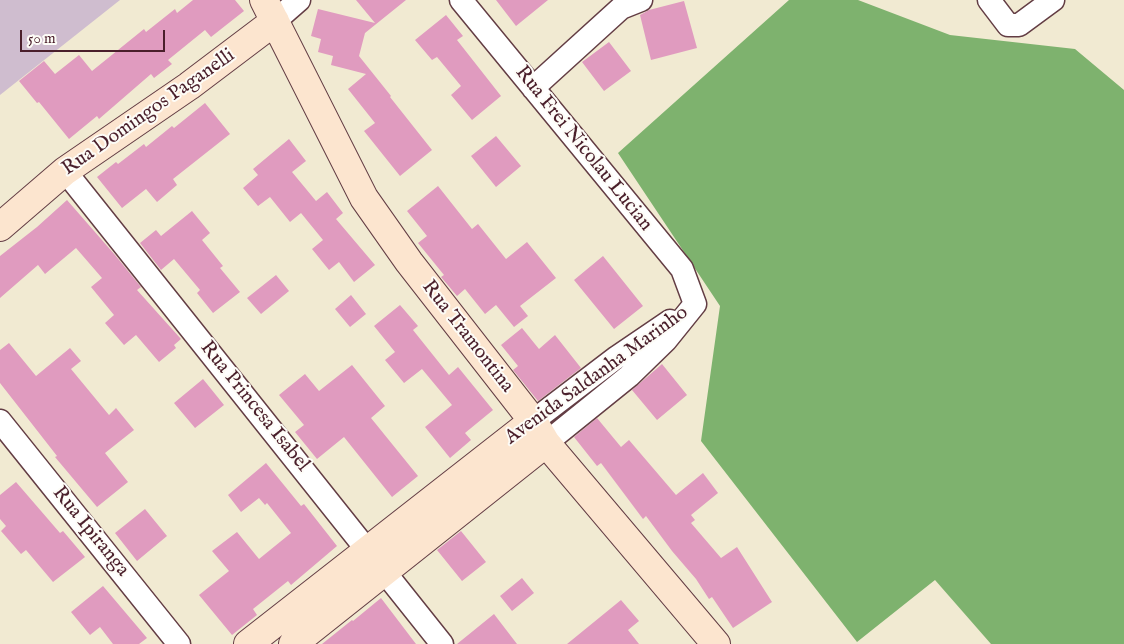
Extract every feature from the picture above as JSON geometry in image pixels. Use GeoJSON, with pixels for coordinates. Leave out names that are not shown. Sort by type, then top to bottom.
{"type":"FeatureCollection","features":[{"type":"Feature","properties":{"kind":"street","name":"Rua Domingos Paganelli"},"geometry":{"type":"LineString","coordinates":[[0,227],[65,172],[189,86],[270,11],[299,0]]}},
{"type":"Feature","properties":{"kind":"street","name":"Rua Frei Nicolau Lucian"},"geometry":{"type":"LineString","coordinates":[[460,0],[682,270],[695,304]]}},
{"type":"Feature","properties":{"kind":"street"},"geometry":{"type":"LineString","coordinates":[[533,88],[621,8],[641,0]]}},
{"type":"Feature","properties":{"kind":"street"},"geometry":{"type":"LineString","coordinates":[[989,0],[1008,25],[1019,25],[1052,0]]}},
{"type":"Feature","properties":{"kind":"street","name":"Rua Tramontina"},"geometry":{"type":"LineString","coordinates":[[270,11],[364,198],[409,262],[539,432],[716,644]]}},
{"type":"Feature","properties":{"kind":"street","name":"Rua Princesa Isabel"},"geometry":{"type":"LineString","coordinates":[[65,172],[442,644]]}},
{"type":"Feature","properties":{"kind":"street","name":"Avenida Saldanha Marinho"},"geometry":{"type":"LineString","coordinates":[[248,644],[368,549],[539,432],[629,376],[666,340],[695,304]]}},
{"type":"Feature","properties":{"kind":"street","name":"Rua Ipiranga"},"geometry":{"type":"LineString","coordinates":[[0,421],[179,644]]}},
{"type":"Feature","properties":{"kind":"street","name":"Avenida Saldanha Marinho"},"geometry":{"type":"LineString","coordinates":[[293,644],[383,572],[539,432]]}},
{"type":"Feature","properties":{"kind":"shaded area"},"geometry":{"type":"Polygon","coordinates":[[[0,0],[120,0],[0,95],[0,0]]]}},
{"type":"Feature","properties":{"kind":"green space"},"geometry":{"type":"Polygon","coordinates":[[[789,0],[858,0],[950,35],[1075,49],[1124,90],[1124,644],[991,644],[935,580],[857,642],[701,441],[720,306],[618,153],[789,0]]]}},
{"type":"Feature","properties":{"kind":"building"},"geometry":{"type":"Polygon","coordinates":[[[193,0],[235,0],[244,11],[211,37],[205,30],[168,60],[172,64],[154,78],[151,74],[99,119],[97,116],[69,139],[19,81],[44,61],[55,74],[79,55],[92,71],[144,29],[146,32],[175,9],[177,13],[193,0]]]}},
{"type":"Feature","properties":{"kind":"building"},"geometry":{"type":"Polygon","coordinates":[[[356,0],[406,0],[365,33],[359,56],[432,150],[400,176],[364,131],[375,123],[348,89],[366,74],[331,65],[333,56],[318,52],[321,39],[311,36],[318,9],[375,23],[356,0]]]}},
{"type":"Feature","properties":{"kind":"building"},"geometry":{"type":"Polygon","coordinates":[[[496,0],[548,0],[516,26],[496,0]]]}},
{"type":"Feature","properties":{"kind":"building"},"geometry":{"type":"Polygon","coordinates":[[[684,1],[697,48],[651,60],[640,15],[649,10],[684,1]]]}},
{"type":"Feature","properties":{"kind":"building"},"geometry":{"type":"Polygon","coordinates":[[[446,15],[463,36],[457,40],[501,96],[472,120],[451,95],[461,86],[437,57],[432,60],[415,40],[446,15]]]}},
{"type":"Feature","properties":{"kind":"building"},"geometry":{"type":"Polygon","coordinates":[[[609,42],[631,71],[604,91],[582,62],[609,42]]]}},
{"type":"Feature","properties":{"kind":"building"},"geometry":{"type":"Polygon","coordinates":[[[205,103],[230,134],[173,179],[177,185],[157,202],[146,189],[122,208],[97,177],[144,144],[146,147],[172,126],[174,128],[205,103]]]}},
{"type":"Feature","properties":{"kind":"building"},"geometry":{"type":"Polygon","coordinates":[[[496,136],[521,166],[496,187],[471,156],[496,136]]]}},
{"type":"Feature","properties":{"kind":"building"},"geometry":{"type":"Polygon","coordinates":[[[289,139],[306,161],[292,172],[316,201],[327,192],[343,213],[336,219],[375,265],[354,282],[339,262],[329,270],[312,249],[323,240],[301,213],[290,222],[270,197],[258,206],[243,188],[258,175],[253,169],[289,139]]]}},
{"type":"Feature","properties":{"kind":"building"},"geometry":{"type":"Polygon","coordinates":[[[438,186],[472,229],[478,224],[506,259],[527,242],[556,278],[520,306],[528,316],[514,327],[496,305],[485,314],[465,289],[457,296],[441,277],[444,275],[418,243],[427,236],[407,211],[438,186]]]}},
{"type":"Feature","properties":{"kind":"building"},"geometry":{"type":"Polygon","coordinates":[[[67,200],[141,287],[137,290],[181,339],[174,345],[176,348],[159,362],[136,335],[124,345],[105,323],[114,315],[91,287],[102,278],[76,248],[45,274],[38,265],[0,298],[0,256],[67,200]]]}},
{"type":"Feature","properties":{"kind":"building"},"geometry":{"type":"Polygon","coordinates":[[[192,211],[210,233],[202,240],[223,266],[220,268],[240,292],[213,313],[197,293],[200,290],[174,259],[161,270],[140,243],[156,230],[161,236],[192,211]]]}},
{"type":"Feature","properties":{"kind":"building"},"geometry":{"type":"Polygon","coordinates":[[[603,256],[643,306],[614,329],[574,280],[603,256]]]}},
{"type":"Feature","properties":{"kind":"building"},"geometry":{"type":"Polygon","coordinates":[[[276,275],[289,291],[261,314],[247,298],[276,275]]]}},
{"type":"Feature","properties":{"kind":"building"},"geometry":{"type":"Polygon","coordinates":[[[351,295],[366,314],[350,327],[335,309],[351,295]]]}},
{"type":"Feature","properties":{"kind":"building"},"geometry":{"type":"Polygon","coordinates":[[[400,305],[418,326],[413,330],[449,375],[458,367],[493,410],[465,433],[471,440],[450,458],[425,427],[452,405],[422,369],[404,383],[385,360],[395,352],[374,326],[400,305]]]}},
{"type":"Feature","properties":{"kind":"building"},"geometry":{"type":"Polygon","coordinates":[[[522,328],[539,349],[555,335],[581,368],[538,401],[513,370],[518,366],[501,345],[522,328]]]}},
{"type":"Feature","properties":{"kind":"building"},"geometry":{"type":"Polygon","coordinates":[[[9,343],[36,376],[70,348],[81,361],[71,369],[109,415],[116,408],[134,430],[105,453],[128,482],[97,507],[55,457],[57,456],[0,383],[0,350],[9,343]]]}},
{"type":"Feature","properties":{"kind":"building"},"geometry":{"type":"Polygon","coordinates":[[[662,364],[687,395],[657,420],[632,390],[662,364]]]}},
{"type":"Feature","properties":{"kind":"building"},"geometry":{"type":"Polygon","coordinates":[[[352,365],[385,406],[371,418],[418,476],[392,497],[344,437],[317,459],[295,432],[304,425],[279,395],[305,374],[319,391],[352,365]]]}},
{"type":"Feature","properties":{"kind":"building"},"geometry":{"type":"Polygon","coordinates":[[[203,379],[224,405],[195,428],[174,403],[203,379]]]}},
{"type":"Feature","properties":{"kind":"building"},"geometry":{"type":"Polygon","coordinates":[[[597,418],[621,447],[629,440],[676,495],[703,473],[718,493],[691,515],[695,520],[691,523],[721,558],[737,547],[772,602],[733,628],[712,597],[709,599],[696,579],[646,516],[643,519],[601,463],[597,466],[574,437],[597,418]]]}},
{"type":"Feature","properties":{"kind":"building"},"geometry":{"type":"Polygon","coordinates":[[[266,463],[301,506],[304,504],[337,546],[291,585],[288,581],[253,609],[257,615],[232,635],[199,595],[229,571],[212,551],[237,532],[259,559],[291,533],[267,503],[265,505],[259,498],[241,512],[228,495],[266,463]]]}},
{"type":"Feature","properties":{"kind":"building"},"geometry":{"type":"Polygon","coordinates":[[[16,482],[60,533],[63,531],[85,557],[53,582],[26,550],[21,554],[1,531],[6,526],[0,519],[0,495],[16,482]]]}},
{"type":"Feature","properties":{"kind":"building"},"geometry":{"type":"Polygon","coordinates":[[[145,509],[167,536],[137,561],[115,533],[145,509]]]}},
{"type":"Feature","properties":{"kind":"building"},"geometry":{"type":"Polygon","coordinates":[[[461,531],[486,562],[462,581],[437,550],[461,531]]]}},
{"type":"Feature","properties":{"kind":"building"},"geometry":{"type":"Polygon","coordinates":[[[522,578],[534,593],[512,611],[500,596],[522,578]]]}},
{"type":"Feature","properties":{"kind":"building"},"geometry":{"type":"Polygon","coordinates":[[[103,586],[147,638],[139,644],[113,644],[100,627],[90,635],[71,612],[103,586]]]}},
{"type":"Feature","properties":{"kind":"building"},"geometry":{"type":"Polygon","coordinates":[[[381,598],[416,644],[322,644],[353,621],[381,598]]]}},
{"type":"Feature","properties":{"kind":"building"},"geometry":{"type":"Polygon","coordinates":[[[621,600],[639,621],[628,630],[639,644],[567,644],[621,600]]]}},
{"type":"Feature","properties":{"kind":"building"},"geometry":{"type":"Polygon","coordinates":[[[494,614],[517,644],[457,644],[494,614]]]}}]}
